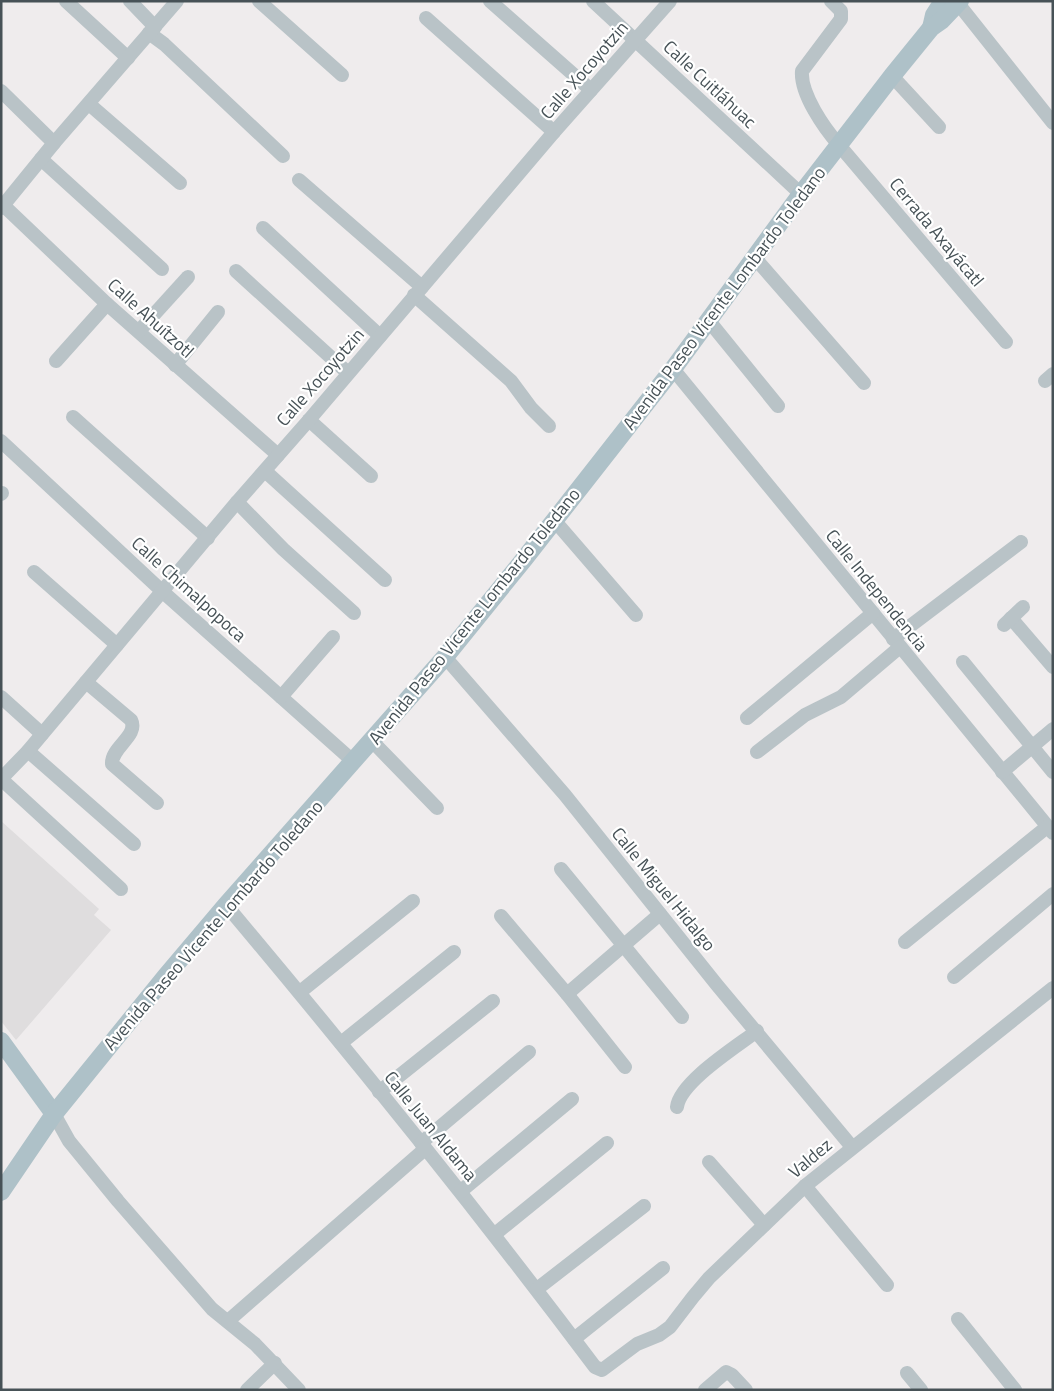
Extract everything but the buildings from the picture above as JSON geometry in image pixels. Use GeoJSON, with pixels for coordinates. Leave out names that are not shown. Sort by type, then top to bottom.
{"type":"FeatureCollection","features":[{"type":"Feature","properties":{"kind":"main road","name":"Avenida Paseo Vicente Lombardo Toledano"},"geometry":{"type":"LineString","coordinates":[[1,1192],[54,1114],[82,1078],[226,905],[445,657],[673,370],[754,257],[892,76],[931,28],[934,14],[954,2]]}},
{"type":"Feature","properties":{"kind":"main road"},"geometry":{"type":"LineString","coordinates":[[1,1041],[54,1114]]}},
{"type":"Feature","properties":{"kind":"street"},"geometry":{"type":"LineString","coordinates":[[66,1],[128,58]]}},
{"type":"Feature","properties":{"kind":"street"},"geometry":{"type":"LineString","coordinates":[[130,1],[164,44],[283,156]]}},
{"type":"Feature","properties":{"kind":"street"},"geometry":{"type":"LineString","coordinates":[[2,205],[177,1]]}},
{"type":"Feature","properties":{"kind":"street"},"geometry":{"type":"LineString","coordinates":[[259,1],[342,75]]}},
{"type":"Feature","properties":{"kind":"street"},"geometry":{"type":"LineString","coordinates":[[490,1],[591,90]]}},
{"type":"Feature","properties":{"kind":"street","name":"Calle Cuitláhuac"},"geometry":{"type":"LineString","coordinates":[[592,1],[802,194]]}},
{"type":"Feature","properties":{"kind":"street","name":"Calle Xocoyotzin"},"geometry":{"type":"LineString","coordinates":[[1,779],[28,751],[237,502],[554,132],[670,1]]}},
{"type":"Feature","properties":{"kind":"street"},"geometry":{"type":"LineString","coordinates":[[954,2],[1053,124]]}},
{"type":"Feature","properties":{"kind":"street","name":"Cerrada Axayácatl"},"geometry":{"type":"LineString","coordinates":[[836,6],[842,16],[838,24],[805,65],[801,76],[819,119],[1006,342]]}},
{"type":"Feature","properties":{"kind":"street"},"geometry":{"type":"LineString","coordinates":[[426,18],[554,132]]}},
{"type":"Feature","properties":{"kind":"street"},"geometry":{"type":"LineString","coordinates":[[892,76],[940,127]]}},
{"type":"Feature","properties":{"kind":"street"},"geometry":{"type":"LineString","coordinates":[[1,91],[54,144]]}},
{"type":"Feature","properties":{"kind":"street"},"geometry":{"type":"LineString","coordinates":[[89,104],[180,183]]}},
{"type":"Feature","properties":{"kind":"street"},"geometry":{"type":"LineString","coordinates":[[41,160],[162,269]]}},
{"type":"Feature","properties":{"kind":"street"},"geometry":{"type":"LineString","coordinates":[[299,180],[511,381],[531,408],[549,426]]}},
{"type":"Feature","properties":{"kind":"street","name":"Calle Ahuítzotl"},"geometry":{"type":"LineString","coordinates":[[2,205],[107,304],[278,455]]}},
{"type":"Feature","properties":{"kind":"street"},"geometry":{"type":"LineString","coordinates":[[263,228],[380,336]]}},
{"type":"Feature","properties":{"kind":"street"},"geometry":{"type":"LineString","coordinates":[[754,257],[864,383]]}},
{"type":"Feature","properties":{"kind":"street"},"geometry":{"type":"LineString","coordinates":[[236,271],[348,373]]}},
{"type":"Feature","properties":{"kind":"street"},"geometry":{"type":"LineString","coordinates":[[139,332],[188,277]]}},
{"type":"Feature","properties":{"kind":"street"},"geometry":{"type":"LineString","coordinates":[[56,361],[107,304]]}},
{"type":"Feature","properties":{"kind":"street"},"geometry":{"type":"LineString","coordinates":[[175,365],[218,312]]}},
{"type":"Feature","properties":{"kind":"street"},"geometry":{"type":"LineString","coordinates":[[709,321],[778,406]]}},
{"type":"Feature","properties":{"kind":"street","name":"Calle Independencia"},"geometry":{"type":"LineString","coordinates":[[673,370],[1050,830]]}},
{"type":"Feature","properties":{"kind":"street"},"geometry":{"type":"LineString","coordinates":[[73,417],[208,538]]}},
{"type":"Feature","properties":{"kind":"street"},"geometry":{"type":"LineString","coordinates":[[309,420],[371,476]]}},
{"type":"Feature","properties":{"kind":"street","name":"Calle Chimalpopoca"},"geometry":{"type":"LineString","coordinates":[[1,441],[163,592],[354,762]]}},
{"type":"Feature","properties":{"kind":"street"},"geometry":{"type":"LineString","coordinates":[[265,471],[385,580]]}},
{"type":"Feature","properties":{"kind":"street"},"geometry":{"type":"LineString","coordinates":[[237,502],[282,549],[354,613]]}},
{"type":"Feature","properties":{"kind":"street"},"geometry":{"type":"LineString","coordinates":[[554,520],[636,615]]}},
{"type":"Feature","properties":{"kind":"street"},"geometry":{"type":"LineString","coordinates":[[757,752],[805,715],[841,697],[896,643],[1021,542]]}},
{"type":"Feature","properties":{"kind":"street"},"geometry":{"type":"LineString","coordinates":[[34,572],[117,645]]}},
{"type":"Feature","properties":{"kind":"street"},"geometry":{"type":"LineString","coordinates":[[1023,607],[1008,621],[1053,667]]}},
{"type":"Feature","properties":{"kind":"street"},"geometry":{"type":"LineString","coordinates":[[747,718],[873,613]]}},
{"type":"Feature","properties":{"kind":"street"},"geometry":{"type":"LineString","coordinates":[[281,696],[333,636]]}},
{"type":"Feature","properties":{"kind":"street","name":"Calle Miguel Hidalgo"},"geometry":{"type":"LineString","coordinates":[[445,657],[559,788],[717,985],[852,1147]]}},
{"type":"Feature","properties":{"kind":"street"},"geometry":{"type":"LineString","coordinates":[[963,662],[1053,772]]}},
{"type":"Feature","properties":{"kind":"street"},"geometry":{"type":"LineString","coordinates":[[86,682],[131,720],[132,730],[115,752],[112,764],[157,802]]}},
{"type":"Feature","properties":{"kind":"street"},"geometry":{"type":"LineString","coordinates":[[1,697],[42,734]]}},
{"type":"Feature","properties":{"kind":"street"},"geometry":{"type":"LineString","coordinates":[[1002,772],[1053,729]]}},
{"type":"Feature","properties":{"kind":"street"},"geometry":{"type":"LineString","coordinates":[[372,741],[437,808]]}},
{"type":"Feature","properties":{"kind":"street"},"geometry":{"type":"LineString","coordinates":[[28,751],[134,844]]}},
{"type":"Feature","properties":{"kind":"street"},"geometry":{"type":"LineString","coordinates":[[1,779],[121,890]]}},
{"type":"Feature","properties":{"kind":"street"},"geometry":{"type":"LineString","coordinates":[[905,942],[1050,830]]}},
{"type":"Feature","properties":{"kind":"street"},"geometry":{"type":"LineString","coordinates":[[561,869],[682,1017]]}},
{"type":"Feature","properties":{"kind":"street"},"geometry":{"type":"LineString","coordinates":[[954,977],[1053,894]]}},
{"type":"Feature","properties":{"kind":"street"},"geometry":{"type":"LineString","coordinates":[[300,992],[413,901]]}},
{"type":"Feature","properties":{"kind":"street","name":"Calle Juan Aldama"},"geometry":{"type":"LineString","coordinates":[[226,905],[300,992],[495,1234],[595,1367],[604,1369]]}},
{"type":"Feature","properties":{"kind":"street"},"geometry":{"type":"LineString","coordinates":[[567,994],[660,914]]}},
{"type":"Feature","properties":{"kind":"street"},"geometry":{"type":"LineString","coordinates":[[501,916],[567,994],[625,1067]]}},
{"type":"Feature","properties":{"kind":"street"},"geometry":{"type":"LineString","coordinates":[[340,1043],[454,952]]}},
{"type":"Feature","properties":{"kind":"street","name":"Valdez"},"geometry":{"type":"LineString","coordinates":[[604,1369],[637,1344],[660,1335],[670,1327],[709,1278],[805,1186],[1053,988]]}},
{"type":"Feature","properties":{"kind":"street"},"geometry":{"type":"LineString","coordinates":[[380,1092],[493,1001]]}},
{"type":"Feature","properties":{"kind":"street"},"geometry":{"type":"LineString","coordinates":[[677,1107],[681,1094],[687,1086],[757,1031]]}},
{"type":"Feature","properties":{"kind":"street"},"geometry":{"type":"LineString","coordinates":[[228,1322],[529,1052]]}},
{"type":"Feature","properties":{"kind":"street"},"geometry":{"type":"LineString","coordinates":[[461,1192],[572,1100]]}},
{"type":"Feature","properties":{"kind":"street"},"geometry":{"type":"LineString","coordinates":[[54,1114],[69,1141],[212,1310],[243,1333],[275,1363],[299,1390]]}},
{"type":"Feature","properties":{"kind":"street"},"geometry":{"type":"LineString","coordinates":[[495,1234],[607,1143]]}},
{"type":"Feature","properties":{"kind":"street"},"geometry":{"type":"LineString","coordinates":[[709,1162],[764,1225]]}},
{"type":"Feature","properties":{"kind":"street"},"geometry":{"type":"LineString","coordinates":[[805,1186],[887,1285]]}},
{"type":"Feature","properties":{"kind":"street"},"geometry":{"type":"LineString","coordinates":[[537,1289],[644,1206]]}},
{"type":"Feature","properties":{"kind":"street"},"geometry":{"type":"LineString","coordinates":[[574,1339],[663,1268]]}},
{"type":"Feature","properties":{"kind":"street"},"geometry":{"type":"LineString","coordinates":[[958,1319],[1015,1390]]}},
{"type":"Feature","properties":{"kind":"street"},"geometry":{"type":"LineString","coordinates":[[247,1390],[275,1363]]}},
{"type":"Feature","properties":{"kind":"street"},"geometry":{"type":"LineString","coordinates":[[705,1390],[726,1372],[732,1375],[746,1390]]}},
{"type":"Feature","properties":{"kind":"street"},"geometry":{"type":"LineString","coordinates":[[907,1372],[921,1390]]}},
{"type":"Feature","properties":{"kind":"shaded area"},"geometry":{"type":"Polygon","coordinates":[[[1,821],[99,909],[94,915],[111,930],[16,1040],[1,1021],[1,821]]]}}]}
